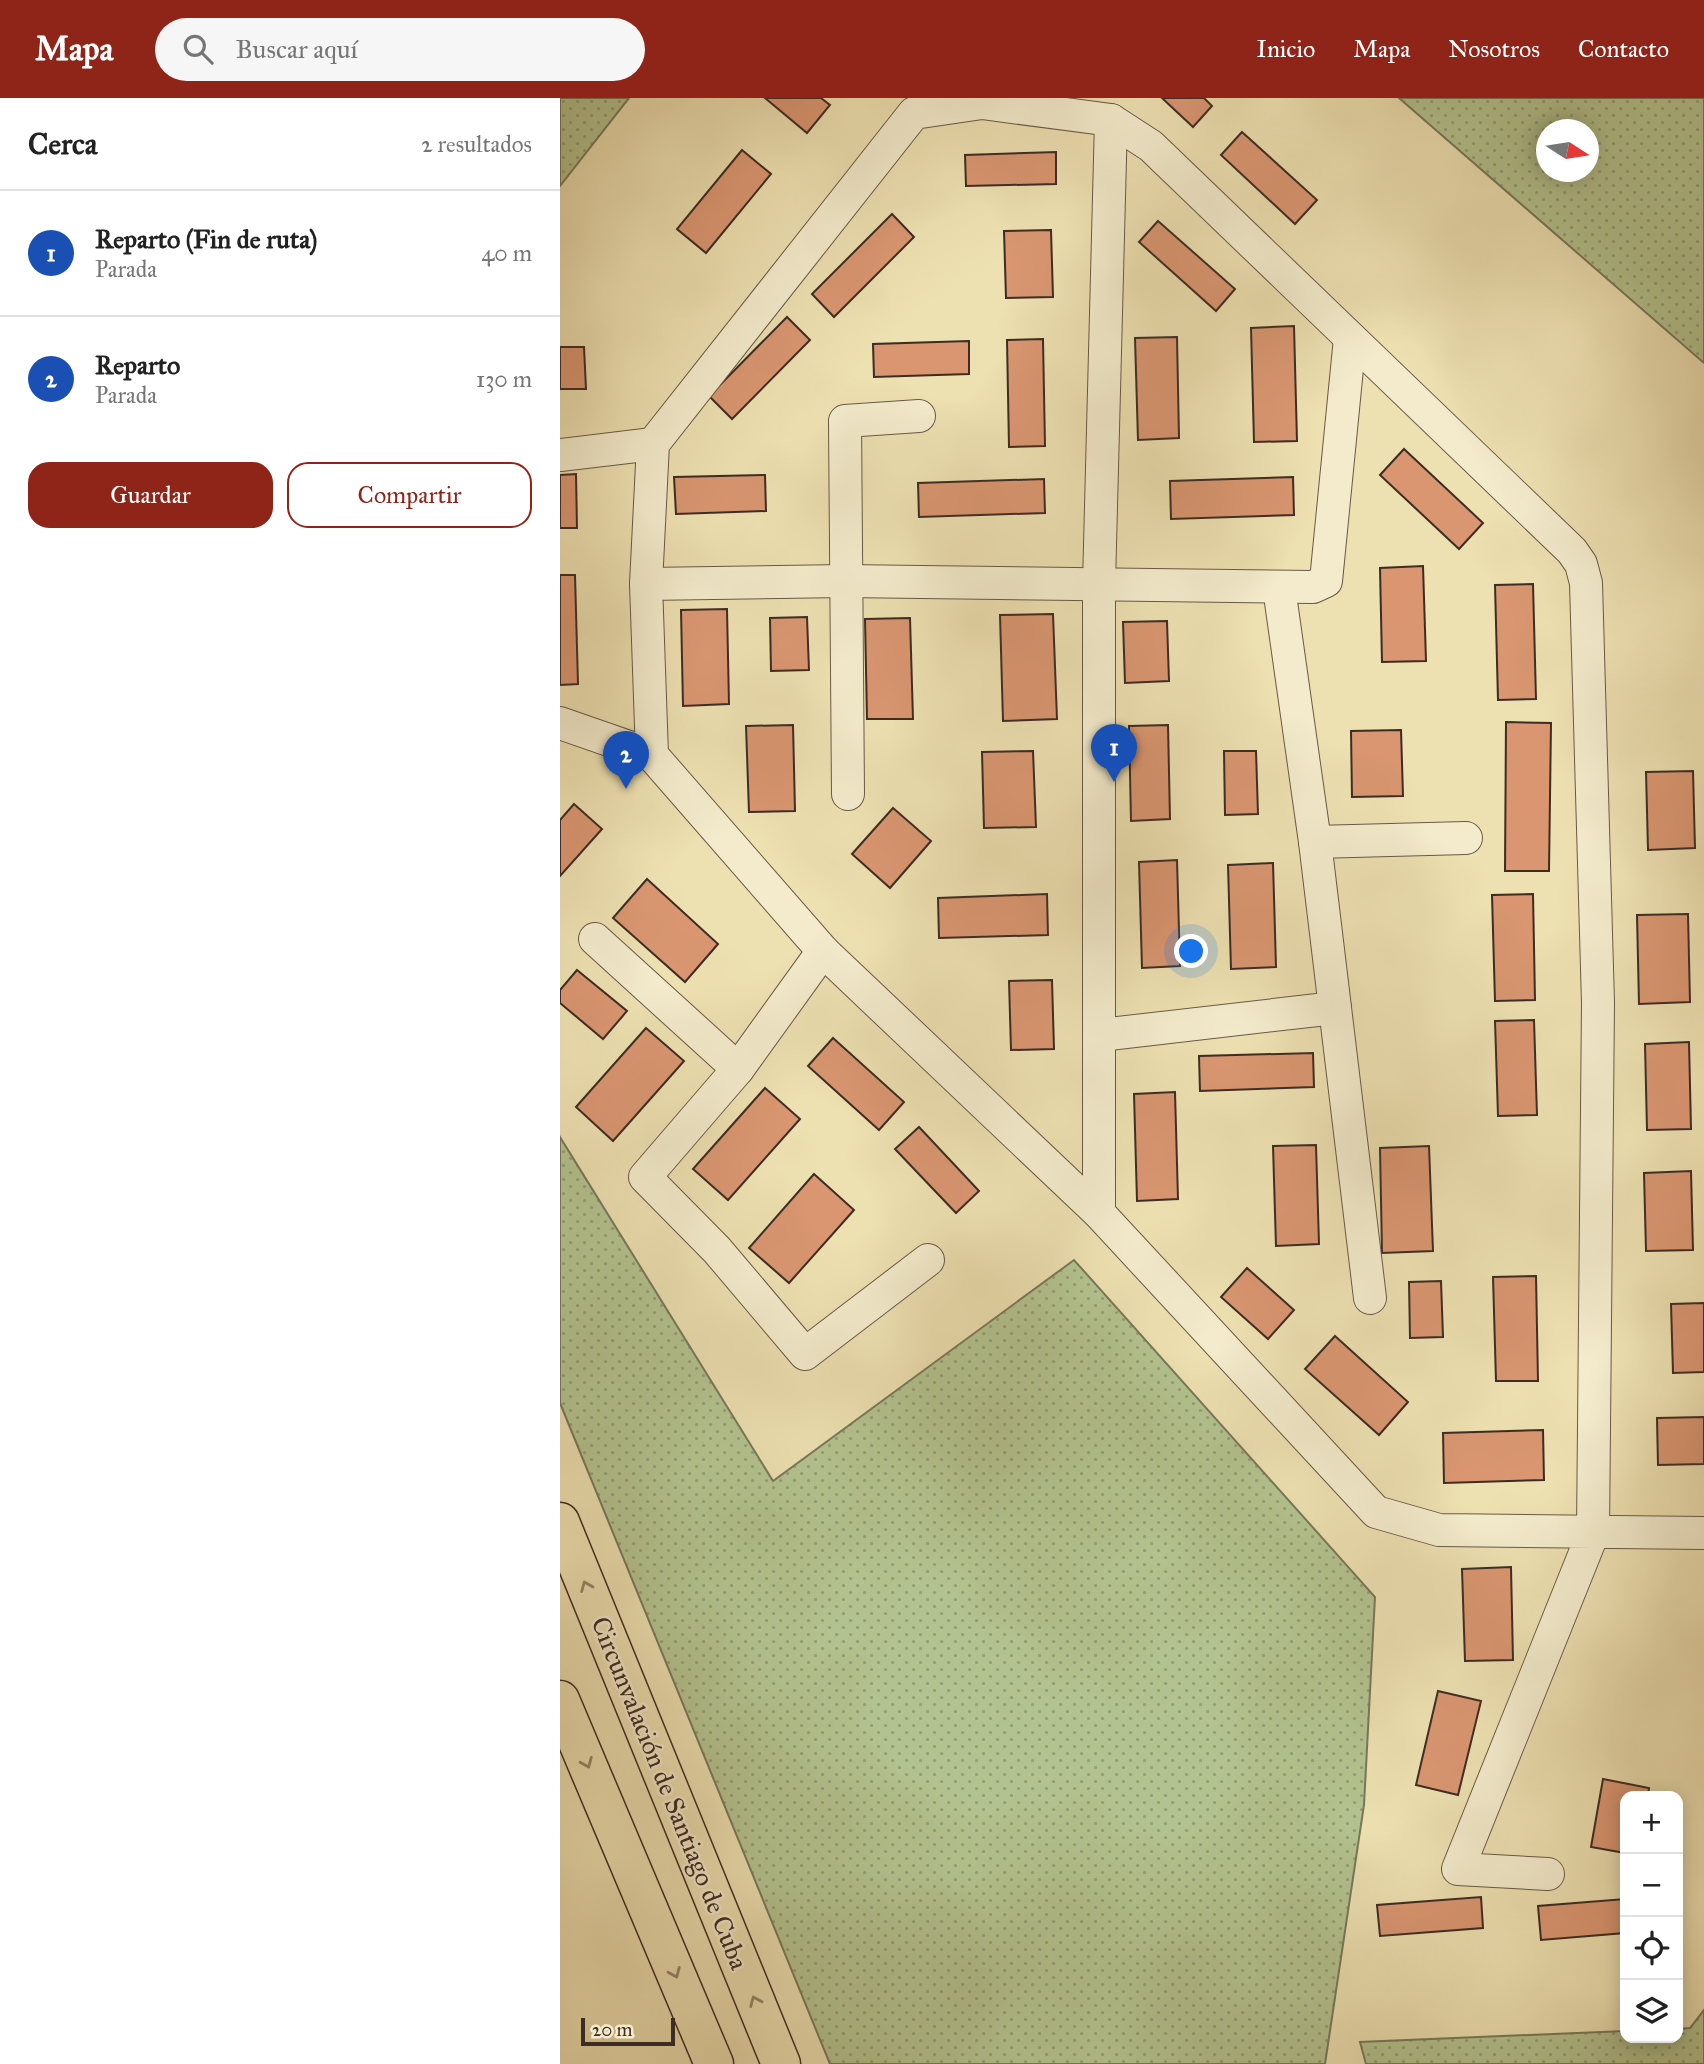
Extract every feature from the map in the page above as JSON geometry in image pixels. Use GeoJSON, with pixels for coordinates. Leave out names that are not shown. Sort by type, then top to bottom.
{"type":"FeatureCollection","features":[{"type":"Feature","properties":{"kind":"highway","name":"Circunvalación de Santiago de Cuba"},"geometry":{"type":"LineString","coordinates":[[560,1522],[781,2064]]}},
{"type":"Feature","properties":{"kind":"highway"},"geometry":{"type":"LineString","coordinates":[[560,1700],[714,2064]]}},
{"type":"Feature","properties":{"kind":"street"},"geometry":{"type":"LineString","coordinates":[[652,755],[646,584],[653,444],[914,113],[982,103],[1111,120],[1150,146],[1572,551],[1581,564],[1586,583],[1598,1003],[1593,1533],[1458,1869],[1548,1874]]}},
{"type":"Feature","properties":{"kind":"street"},"geometry":{"type":"LineString","coordinates":[[1098,1213],[1099,584],[1111,120]]}},
{"type":"Feature","properties":{"kind":"street"},"geometry":{"type":"LineString","coordinates":[[646,584],[845,581],[1313,587],[1326,581],[1350,338]]}},
{"type":"Feature","properties":{"kind":"street"},"geometry":{"type":"LineString","coordinates":[[848,794],[845,421],[919,416]]}},
{"type":"Feature","properties":{"kind":"street"},"geometry":{"type":"LineString","coordinates":[[560,455],[653,444]]}},
{"type":"Feature","properties":{"kind":"street"},"geometry":{"type":"LineString","coordinates":[[1279,587],[1315,842],[1370,1298]]}},
{"type":"Feature","properties":{"kind":"street"},"geometry":{"type":"LineString","coordinates":[[560,723],[652,755],[823,951],[1098,1213],[1376,1512],[1439,1530],[1704,1533]]}},
{"type":"Feature","properties":{"kind":"street"},"geometry":{"type":"LineString","coordinates":[[1315,842],[1466,838]]}},
{"type":"Feature","properties":{"kind":"street"},"geometry":{"type":"LineString","coordinates":[[595,939],[738,1069]]}},
{"type":"Feature","properties":{"kind":"street"},"geometry":{"type":"LineString","coordinates":[[823,951],[738,1069],[645,1177],[717,1250],[805,1354],[928,1260]]}},
{"type":"Feature","properties":{"kind":"street"},"geometry":{"type":"LineString","coordinates":[[1100,1035],[1335,1008]]}},
{"type":"Feature","properties":{"kind":"green space"},"geometry":{"type":"Polygon","coordinates":[[[560,98],[629,98],[560,186],[560,98]]]}},
{"type":"Feature","properties":{"kind":"green space"},"geometry":{"type":"Polygon","coordinates":[[[1399,98],[1704,98],[1704,363],[1399,98]]]}},
{"type":"Feature","properties":{"kind":"green space"},"geometry":{"type":"Polygon","coordinates":[[[560,1137],[773,1481],[1074,1260],[1375,1597],[1364,1805],[1325,2064],[830,2064],[560,1403],[560,1137]]]}},
{"type":"Feature","properties":{"kind":"green space"},"geometry":{"type":"Polygon","coordinates":[[[1704,2010],[1704,2064],[1366,2064],[1360,2042],[1620,2031],[1620,2043],[1683,2043],[1683,2029],[1690,2028],[1704,2010]]]}},
{"type":"Feature","properties":{"kind":"building"},"geometry":{"type":"Polygon","coordinates":[[[765,98],[821,98],[830,105],[807,133],[765,98]]]}},
{"type":"Feature","properties":{"kind":"building"},"geometry":{"type":"Polygon","coordinates":[[[1162,98],[1204,98],[1212,106],[1193,127],[1162,98]]]}},
{"type":"Feature","properties":{"kind":"building"},"geometry":{"type":"Polygon","coordinates":[[[1242,132],[1317,200],[1295,224],[1221,155],[1242,132]]]}},
{"type":"Feature","properties":{"kind":"building"},"geometry":{"type":"Polygon","coordinates":[[[742,150],[771,174],[706,253],[677,229],[742,150]]]}},
{"type":"Feature","properties":{"kind":"building"},"geometry":{"type":"Polygon","coordinates":[[[1056,152],[1056,184],[966,186],[965,155],[1056,152]]]}},
{"type":"Feature","properties":{"kind":"building"},"geometry":{"type":"Polygon","coordinates":[[[892,214],[914,237],[834,317],[812,294],[892,214]]]}},
{"type":"Feature","properties":{"kind":"building"},"geometry":{"type":"Polygon","coordinates":[[[1158,221],[1235,289],[1216,311],[1139,242],[1158,221]]]}},
{"type":"Feature","properties":{"kind":"building"},"geometry":{"type":"Polygon","coordinates":[[[1051,230],[1053,297],[1006,298],[1004,231],[1051,230]]]}},
{"type":"Feature","properties":{"kind":"building"},"geometry":{"type":"Polygon","coordinates":[[[787,317],[810,340],[732,419],[709,396],[787,317]]]}},
{"type":"Feature","properties":{"kind":"building"},"geometry":{"type":"Polygon","coordinates":[[[1294,326],[1297,441],[1254,442],[1251,328],[1294,326]]]}},
{"type":"Feature","properties":{"kind":"building"},"geometry":{"type":"Polygon","coordinates":[[[1177,337],[1179,438],[1138,440],[1135,338],[1177,337]]]}},
{"type":"Feature","properties":{"kind":"building"},"geometry":{"type":"Polygon","coordinates":[[[1043,339],[1045,446],[1009,447],[1007,340],[1043,339]]]}},
{"type":"Feature","properties":{"kind":"building"},"geometry":{"type":"Polygon","coordinates":[[[969,341],[969,374],[874,377],[873,344],[969,341]]]}},
{"type":"Feature","properties":{"kind":"building"},"geometry":{"type":"Polygon","coordinates":[[[560,347],[584,347],[586,389],[560,389],[560,347]]]}},
{"type":"Feature","properties":{"kind":"building"},"geometry":{"type":"Polygon","coordinates":[[[1404,449],[1483,523],[1459,549],[1380,475],[1404,449]]]}},
{"type":"Feature","properties":{"kind":"building"},"geometry":{"type":"Polygon","coordinates":[[[576,474],[577,528],[560,528],[560,475],[576,474]]]}},
{"type":"Feature","properties":{"kind":"building"},"geometry":{"type":"Polygon","coordinates":[[[765,475],[766,511],[676,514],[674,477],[765,475]]]}},
{"type":"Feature","properties":{"kind":"building"},"geometry":{"type":"Polygon","coordinates":[[[1293,477],[1294,515],[1171,519],[1170,481],[1293,477]]]}},
{"type":"Feature","properties":{"kind":"building"},"geometry":{"type":"Polygon","coordinates":[[[1044,479],[1045,513],[919,517],[918,483],[1044,479]]]}},
{"type":"Feature","properties":{"kind":"building"},"geometry":{"type":"Polygon","coordinates":[[[1423,566],[1426,661],[1382,662],[1380,568],[1423,566]]]}},
{"type":"Feature","properties":{"kind":"building"},"geometry":{"type":"Polygon","coordinates":[[[560,575],[575,575],[578,684],[560,685],[560,575]]]}},
{"type":"Feature","properties":{"kind":"building"},"geometry":{"type":"Polygon","coordinates":[[[1533,584],[1536,699],[1498,700],[1495,585],[1533,584]]]}},
{"type":"Feature","properties":{"kind":"building"},"geometry":{"type":"Polygon","coordinates":[[[727,609],[729,704],[683,706],[681,610],[727,609]]]}},
{"type":"Feature","properties":{"kind":"building"},"geometry":{"type":"Polygon","coordinates":[[[1053,614],[1057,719],[1003,721],[1000,615],[1053,614]]]}},
{"type":"Feature","properties":{"kind":"building"},"geometry":{"type":"Polygon","coordinates":[[[807,617],[809,670],[771,671],[770,618],[807,617]]]}},
{"type":"Feature","properties":{"kind":"building"},"geometry":{"type":"Polygon","coordinates":[[[910,618],[913,719],[867,719],[865,619],[910,618]]]}},
{"type":"Feature","properties":{"kind":"building"},"geometry":{"type":"Polygon","coordinates":[[[1167,621],[1169,681],[1125,683],[1123,622],[1167,621]]]}},
{"type":"Feature","properties":{"kind":"building"},"geometry":{"type":"Polygon","coordinates":[[[1506,722],[1551,723],[1549,871],[1505,871],[1506,722]]]}},
{"type":"Feature","properties":{"kind":"building"},"geometry":{"type":"Polygon","coordinates":[[[793,725],[795,811],[749,812],[746,726],[793,725]]]}},
{"type":"Feature","properties":{"kind":"building"},"geometry":{"type":"Polygon","coordinates":[[[1168,725],[1170,819],[1131,821],[1129,726],[1168,725]]]}},
{"type":"Feature","properties":{"kind":"building"},"geometry":{"type":"Polygon","coordinates":[[[1401,730],[1403,796],[1352,797],[1351,731],[1401,730]]]}},
{"type":"Feature","properties":{"kind":"building"},"geometry":{"type":"Polygon","coordinates":[[[1033,751],[1036,827],[984,828],[982,752],[1033,751]]]}},
{"type":"Feature","properties":{"kind":"building"},"geometry":{"type":"Polygon","coordinates":[[[1224,751],[1256,751],[1258,814],[1225,815],[1224,751]]]}},
{"type":"Feature","properties":{"kind":"building"},"geometry":{"type":"Polygon","coordinates":[[[1693,771],[1695,848],[1648,850],[1646,772],[1693,771]]]}},
{"type":"Feature","properties":{"kind":"building"},"geometry":{"type":"Polygon","coordinates":[[[574,804],[602,829],[560,876],[560,820],[574,804]]]}},
{"type":"Feature","properties":{"kind":"building"},"geometry":{"type":"Polygon","coordinates":[[[893,808],[931,841],[890,888],[852,854],[893,808]]]}},
{"type":"Feature","properties":{"kind":"building"},"geometry":{"type":"Polygon","coordinates":[[[1177,860],[1180,966],[1142,968],[1139,862],[1177,860]]]}},
{"type":"Feature","properties":{"kind":"building"},"geometry":{"type":"Polygon","coordinates":[[[1273,863],[1276,967],[1231,969],[1228,865],[1273,863]]]}},
{"type":"Feature","properties":{"kind":"building"},"geometry":{"type":"Polygon","coordinates":[[[647,879],[718,944],[685,982],[613,918],[647,879]]]}},
{"type":"Feature","properties":{"kind":"building"},"geometry":{"type":"Polygon","coordinates":[[[1047,894],[1048,935],[939,938],[938,898],[1047,894]]]}},
{"type":"Feature","properties":{"kind":"building"},"geometry":{"type":"Polygon","coordinates":[[[1533,894],[1535,1000],[1495,1001],[1492,895],[1533,894]]]}},
{"type":"Feature","properties":{"kind":"building"},"geometry":{"type":"Polygon","coordinates":[[[1688,914],[1690,1002],[1639,1004],[1637,915],[1688,914]]]}},
{"type":"Feature","properties":{"kind":"building"},"geometry":{"type":"Polygon","coordinates":[[[577,970],[627,1011],[603,1039],[560,1003],[560,990],[577,970]]]}},
{"type":"Feature","properties":{"kind":"building"},"geometry":{"type":"Polygon","coordinates":[[[1052,980],[1054,1049],[1011,1050],[1009,981],[1052,980]]]}},
{"type":"Feature","properties":{"kind":"building"},"geometry":{"type":"Polygon","coordinates":[[[1534,1020],[1537,1115],[1498,1116],[1495,1021],[1534,1020]]]}},
{"type":"Feature","properties":{"kind":"building"},"geometry":{"type":"Polygon","coordinates":[[[646,1028],[684,1061],[613,1141],[576,1107],[646,1028]]]}},
{"type":"Feature","properties":{"kind":"building"},"geometry":{"type":"Polygon","coordinates":[[[833,1038],[904,1102],[879,1130],[808,1066],[833,1038]]]}},
{"type":"Feature","properties":{"kind":"building"},"geometry":{"type":"Polygon","coordinates":[[[1689,1042],[1691,1129],[1647,1130],[1645,1044],[1689,1042]]]}},
{"type":"Feature","properties":{"kind":"building"},"geometry":{"type":"Polygon","coordinates":[[[1313,1053],[1314,1087],[1200,1091],[1199,1056],[1313,1053]]]}},
{"type":"Feature","properties":{"kind":"building"},"geometry":{"type":"Polygon","coordinates":[[[765,1088],[800,1119],[728,1200],[693,1169],[765,1088]]]}},
{"type":"Feature","properties":{"kind":"building"},"geometry":{"type":"Polygon","coordinates":[[[1175,1092],[1178,1199],[1137,1201],[1134,1094],[1175,1092]]]}},
{"type":"Feature","properties":{"kind":"building"},"geometry":{"type":"Polygon","coordinates":[[[919,1127],[979,1191],[956,1213],[895,1149],[919,1127]]]}},
{"type":"Feature","properties":{"kind":"building"},"geometry":{"type":"Polygon","coordinates":[[[1316,1145],[1319,1244],[1276,1246],[1273,1146],[1316,1145]]]}},
{"type":"Feature","properties":{"kind":"building"},"geometry":{"type":"Polygon","coordinates":[[[1429,1146],[1433,1251],[1382,1253],[1380,1148],[1429,1146]]]}},
{"type":"Feature","properties":{"kind":"building"},"geometry":{"type":"Polygon","coordinates":[[[1691,1171],[1693,1250],[1646,1251],[1644,1173],[1691,1171]]]}},
{"type":"Feature","properties":{"kind":"building"},"geometry":{"type":"Polygon","coordinates":[[[814,1174],[854,1210],[789,1283],[749,1248],[814,1174]]]}},
{"type":"Feature","properties":{"kind":"building"},"geometry":{"type":"Polygon","coordinates":[[[1247,1268],[1294,1310],[1268,1339],[1221,1297],[1247,1268]]]}},
{"type":"Feature","properties":{"kind":"building"},"geometry":{"type":"Polygon","coordinates":[[[1536,1276],[1538,1381],[1496,1381],[1493,1277],[1536,1276]]]}},
{"type":"Feature","properties":{"kind":"building"},"geometry":{"type":"Polygon","coordinates":[[[1441,1281],[1443,1337],[1410,1338],[1409,1282],[1441,1281]]]}},
{"type":"Feature","properties":{"kind":"building"},"geometry":{"type":"Polygon","coordinates":[[[1704,1303],[1704,1372],[1673,1373],[1671,1304],[1704,1303]]]}},
{"type":"Feature","properties":{"kind":"building"},"geometry":{"type":"Polygon","coordinates":[[[1335,1336],[1408,1402],[1379,1435],[1305,1369],[1335,1336]]]}},
{"type":"Feature","properties":{"kind":"building"},"geometry":{"type":"Polygon","coordinates":[[[1704,1417],[1704,1464],[1658,1465],[1657,1418],[1704,1417]]]}},
{"type":"Feature","properties":{"kind":"building"},"geometry":{"type":"Polygon","coordinates":[[[1543,1430],[1544,1480],[1444,1483],[1443,1433],[1543,1430]]]}},
{"type":"Feature","properties":{"kind":"building"},"geometry":{"type":"Polygon","coordinates":[[[1511,1567],[1513,1660],[1465,1661],[1462,1569],[1511,1567]]]}},
{"type":"Feature","properties":{"kind":"building"},"geometry":{"type":"Polygon","coordinates":[[[1438,1691],[1481,1701],[1458,1795],[1416,1785],[1438,1691]]]}},
{"type":"Feature","properties":{"kind":"building"},"geometry":{"type":"Polygon","coordinates":[[[1603,1779],[1649,1788],[1649,1791],[1620,1791],[1620,1852],[1591,1847],[1603,1779]]]}},
{"type":"Feature","properties":{"kind":"building"},"geometry":{"type":"Polygon","coordinates":[[[1481,1897],[1483,1928],[1380,1936],[1377,1905],[1481,1897]]]}},
{"type":"Feature","properties":{"kind":"building"},"geometry":{"type":"Polygon","coordinates":[[[1620,1899],[1620,1933],[1541,1940],[1538,1906],[1620,1899]]]}},
{"type":"Feature","properties":{"kind":"place","name":"Reparto (Fin de ruta)"},"geometry":{"type":"Point","coordinates":[1114,782]}},
{"type":"Feature","properties":{"kind":"place","name":"Reparto"},"geometry":{"type":"Point","coordinates":[626,789]}}]}
